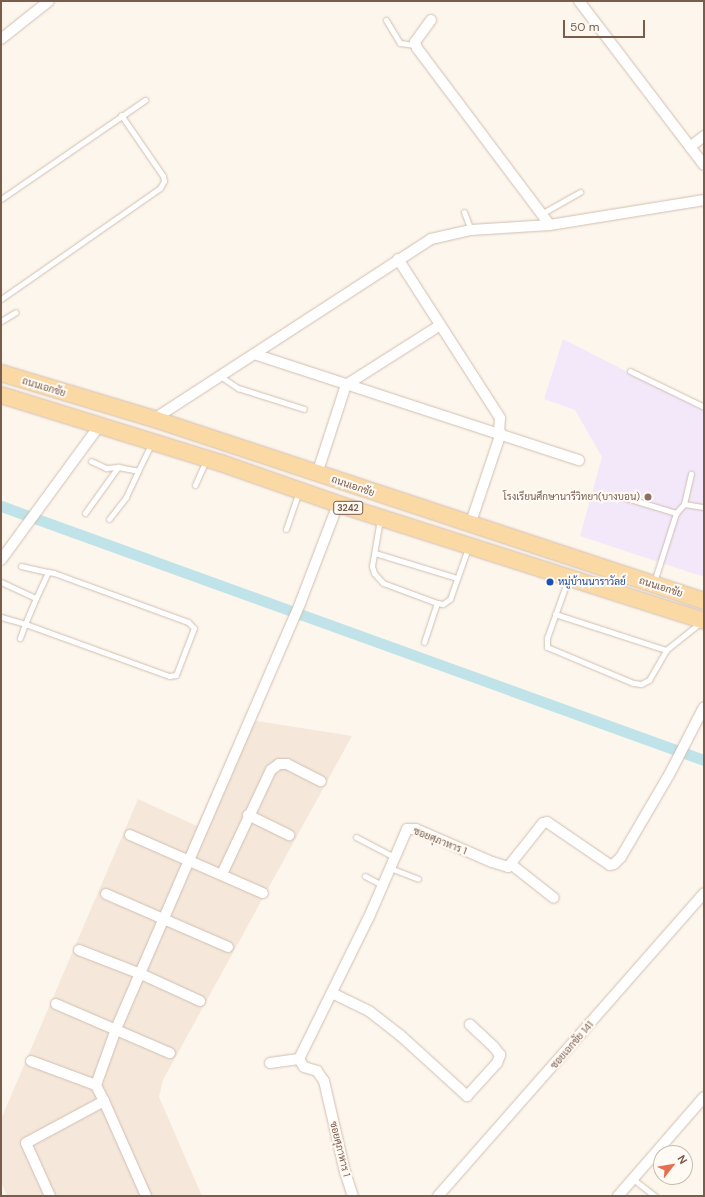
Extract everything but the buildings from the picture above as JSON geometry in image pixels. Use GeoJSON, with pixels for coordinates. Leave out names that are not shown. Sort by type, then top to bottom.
{"type":"FeatureCollection","features":[{"type":"Feature","properties":{"kind":"main road","name":"ถนนเอกชัย"},"geometry":{"type":"LineString","coordinates":[[1,373],[154,419],[470,525],[704,601]]}},
{"type":"Feature","properties":{"kind":"main road","name":"ถนนเอกชัย"},"geometry":{"type":"LineString","coordinates":[[1,395],[206,459],[380,518],[703,621]]}},
{"type":"Feature","properties":{"kind":"main road"},"geometry":{"type":"LineString","coordinates":[[145,441],[154,419]]}},
{"type":"Feature","properties":{"kind":"street"},"geometry":{"type":"LineString","coordinates":[[1,39],[49,1]]}},
{"type":"Feature","properties":{"kind":"street"},"geometry":{"type":"LineString","coordinates":[[579,1],[704,165]]}},
{"type":"Feature","properties":{"kind":"street"},"geometry":{"type":"LineString","coordinates":[[431,20],[417,38],[416,45],[550,226]]}},
{"type":"Feature","properties":{"kind":"street"},"geometry":{"type":"LineString","coordinates":[[690,147],[704,136]]}},
{"type":"Feature","properties":{"kind":"street"},"geometry":{"type":"LineString","coordinates":[[154,419],[398,259],[431,239],[471,230],[550,226],[704,200]]}},
{"type":"Feature","properties":{"kind":"street"},"geometry":{"type":"LineString","coordinates":[[398,259],[439,326],[500,418],[500,433],[470,525]]}},
{"type":"Feature","properties":{"kind":"street"},"geometry":{"type":"LineString","coordinates":[[317,474],[346,385],[439,326]]}},
{"type":"Feature","properties":{"kind":"street"},"geometry":{"type":"LineString","coordinates":[[254,354],[579,460]]}},
{"type":"Feature","properties":{"kind":"street"},"geometry":{"type":"LineString","coordinates":[[1,560],[99,426]]}},
{"type":"Feature","properties":{"kind":"street"},"geometry":{"type":"LineString","coordinates":[[96,1085],[116,1029],[301,601],[338,504]]}},
{"type":"Feature","properties":{"kind":"street"},"geometry":{"type":"LineString","coordinates":[[554,898],[512,865],[543,823],[547,822],[610,864],[614,864],[621,857],[669,775],[681,749],[704,707]]}},
{"type":"Feature","properties":{"kind":"street"},"geometry":{"type":"LineString","coordinates":[[222,874],[248,815],[271,770],[279,764],[287,764],[321,781]]}},
{"type":"Feature","properties":{"kind":"street"},"geometry":{"type":"LineString","coordinates":[[248,815],[289,835]]}},
{"type":"Feature","properties":{"kind":"street","name":"ซอยศุภาหาร 1"},"geometry":{"type":"LineString","coordinates":[[353,1196],[345,1172],[324,1081],[317,1071],[304,1067],[299,1059],[332,994],[404,833],[411,828],[503,867],[512,865]]}},
{"type":"Feature","properties":{"kind":"street"},"geometry":{"type":"LineString","coordinates":[[130,835],[188,862],[222,874],[263,893]]}},
{"type":"Feature","properties":{"kind":"street","name":"ซอยเอกชัย 141"},"geometry":{"type":"LineString","coordinates":[[438,1196],[704,893]]}},
{"type":"Feature","properties":{"kind":"street"},"geometry":{"type":"LineString","coordinates":[[106,894],[228,946]]}},
{"type":"Feature","properties":{"kind":"street"},"geometry":{"type":"LineString","coordinates":[[79,950],[141,974],[200,1001]]}},
{"type":"Feature","properties":{"kind":"street"},"geometry":{"type":"LineString","coordinates":[[332,994],[369,1011],[400,1035],[467,1096],[497,1063],[500,1055],[494,1047],[470,1025]]}},
{"type":"Feature","properties":{"kind":"street"},"geometry":{"type":"LineString","coordinates":[[56,1004],[170,1053]]}},
{"type":"Feature","properties":{"kind":"street"},"geometry":{"type":"LineString","coordinates":[[270,1063],[299,1059]]}},
{"type":"Feature","properties":{"kind":"street"},"geometry":{"type":"LineString","coordinates":[[31,1061],[96,1085],[146,1196]]}},
{"type":"Feature","properties":{"kind":"street"},"geometry":{"type":"LineString","coordinates":[[618,1196],[632,1178],[704,1097]]}},
{"type":"Feature","properties":{"kind":"street"},"geometry":{"type":"LineString","coordinates":[[50,1196],[26,1143],[104,1101]]}},
{"type":"Feature","properties":{"kind":"lane"},"geometry":{"type":"LineString","coordinates":[[386,20],[400,43],[416,45]]}},
{"type":"Feature","properties":{"kind":"lane"},"geometry":{"type":"LineString","coordinates":[[1,199],[145,100]]}},
{"type":"Feature","properties":{"kind":"lane"},"geometry":{"type":"LineString","coordinates":[[1,299],[160,188],[164,181],[163,176],[121,116]]}},
{"type":"Feature","properties":{"kind":"lane"},"geometry":{"type":"LineString","coordinates":[[541,214],[580,192]]}},
{"type":"Feature","properties":{"kind":"lane"},"geometry":{"type":"LineString","coordinates":[[464,212],[471,230]]}},
{"type":"Feature","properties":{"kind":"lane"},"geometry":{"type":"LineString","coordinates":[[1,321],[16,312]]}},
{"type":"Feature","properties":{"kind":"lane"},"geometry":{"type":"LineString","coordinates":[[630,371],[704,407]]}},
{"type":"Feature","properties":{"kind":"lane"},"geometry":{"type":"LineString","coordinates":[[220,376],[238,388],[304,409]]}},
{"type":"Feature","properties":{"kind":"lane"},"geometry":{"type":"LineString","coordinates":[[109,519],[126,497],[138,471],[145,441]]}},
{"type":"Feature","properties":{"kind":"lane"},"geometry":{"type":"LineString","coordinates":[[196,485],[206,459]]}},
{"type":"Feature","properties":{"kind":"lane"},"geometry":{"type":"LineString","coordinates":[[91,461],[106,468],[118,467],[138,471]]}},
{"type":"Feature","properties":{"kind":"lane"},"geometry":{"type":"LineString","coordinates":[[85,513],[118,467]]}},
{"type":"Feature","properties":{"kind":"lane"},"geometry":{"type":"LineString","coordinates":[[653,584],[676,513],[684,504],[691,474]]}},
{"type":"Feature","properties":{"kind":"lane"},"geometry":{"type":"LineString","coordinates":[[286,529],[300,491]]}},
{"type":"Feature","properties":{"kind":"lane"},"geometry":{"type":"LineString","coordinates":[[620,496],[676,513]]}},
{"type":"Feature","properties":{"kind":"lane"},"geometry":{"type":"LineString","coordinates":[[684,504],[704,507]]}},
{"type":"Feature","properties":{"kind":"lane"},"geometry":{"type":"LineString","coordinates":[[380,518],[374,553],[374,573],[383,583],[437,603],[450,599],[469,546]]}},
{"type":"Feature","properties":{"kind":"lane"},"geometry":{"type":"LineString","coordinates":[[374,553],[457,578]]}},
{"type":"Feature","properties":{"kind":"lane"},"geometry":{"type":"LineString","coordinates":[[1,617],[25,624],[169,676],[176,675],[192,634],[192,626],[48,572],[21,566]]}},
{"type":"Feature","properties":{"kind":"lane"},"geometry":{"type":"LineString","coordinates":[[20,638],[48,572]]}},
{"type":"Feature","properties":{"kind":"lane"},"geometry":{"type":"LineString","coordinates":[[568,578],[555,614],[547,647],[633,683],[642,684],[649,680],[666,650],[703,621]]}},
{"type":"Feature","properties":{"kind":"lane"},"geometry":{"type":"LineString","coordinates":[[1,582],[36,598]]}},
{"type":"Feature","properties":{"kind":"lane"},"geometry":{"type":"LineString","coordinates":[[424,642],[437,603]]}},
{"type":"Feature","properties":{"kind":"lane"},"geometry":{"type":"LineString","coordinates":[[555,614],[666,650]]}},
{"type":"Feature","properties":{"kind":"lane"},"geometry":{"type":"LineString","coordinates":[[356,837],[394,857]]}},
{"type":"Feature","properties":{"kind":"lane"},"geometry":{"type":"LineString","coordinates":[[389,868],[418,879]]}},
{"type":"Feature","properties":{"kind":"lane"},"geometry":{"type":"LineString","coordinates":[[364,876],[382,885]]}},
{"type":"Feature","properties":{"kind":"lane"},"geometry":{"type":"LineString","coordinates":[[632,1178],[655,1196]]}},
{"type":"Feature","properties":{"kind":"shaded area","name":"โรงเรียนศึกษานารีวิทยา(บางบอน)"},"geometry":{"type":"Polygon","coordinates":[[[563,339],[704,411],[704,577],[580,536],[602,457],[575,410],[544,399],[563,339]]]}},
{"type":"Feature","properties":{"kind":"shaded area"},"geometry":{"type":"Polygon","coordinates":[[[245,719],[352,736],[163,1080],[159,1097],[202,1196],[7,1196],[1,1182],[1,1119],[138,799],[197,826],[245,719]]]}},
{"type":"Feature","properties":{"kind":"waterway"},"geometry":{"type":"LineString","coordinates":[[1,506],[704,760]]}},
{"type":"Feature","properties":{"kind":"place","name":"โรงเรียนศึกษานารีวิทยา(บางบอน)"},"geometry":{"type":"Point","coordinates":[648,497]}},
{"type":"Feature","properties":{"kind":"place","name":"หมู่บ้านนาราวัลย์"},"geometry":{"type":"Point","coordinates":[550,582]}}]}
